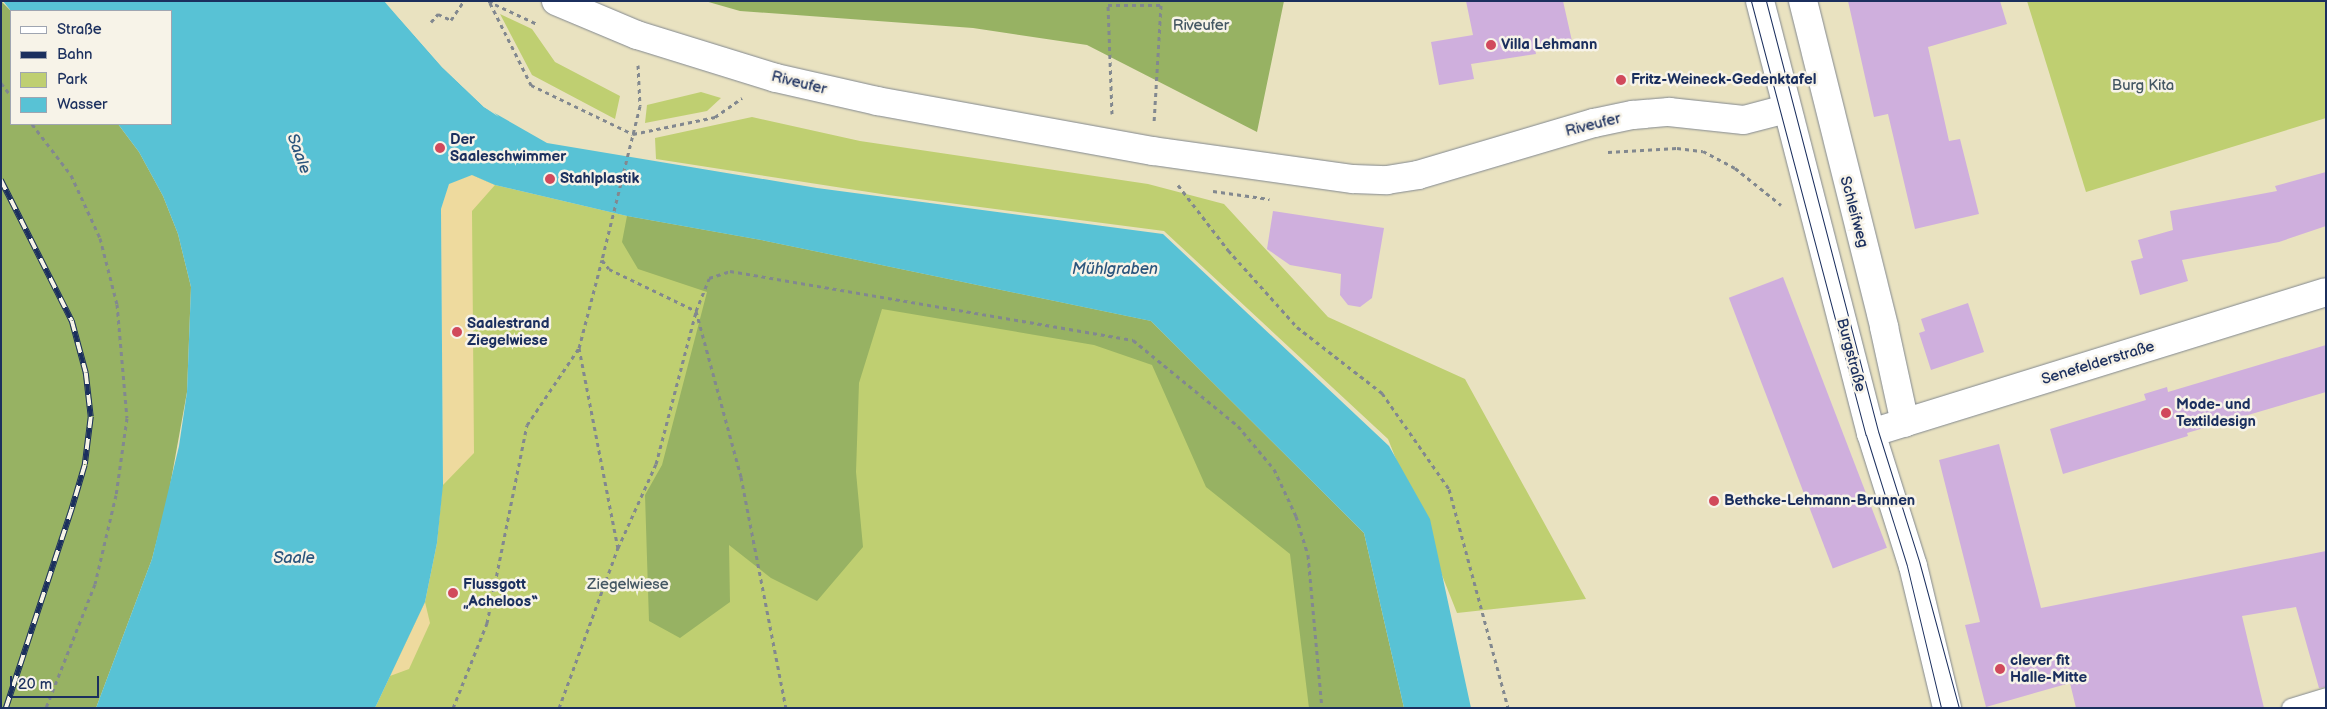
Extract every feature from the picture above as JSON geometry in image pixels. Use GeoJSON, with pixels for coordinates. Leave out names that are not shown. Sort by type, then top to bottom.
{"type":"FeatureCollection","features":[{"type":"Feature","properties":{"kind":"street","name":"Riveufer"},"geometry":{"type":"LineString","coordinates":[[556,1],[637,35],[776,78],[877,101],[1153,151],[1353,178],[1387,180],[1418,175],[1594,123],[1633,115],[1669,112],[1744,120],[1786,109]]}},
{"type":"Feature","properties":{"kind":"street","name":"Burgstraße"},"geometry":{"type":"LineString","coordinates":[[1760,1],[1786,109],[1871,433],[1912,566],[1947,708]]}},
{"type":"Feature","properties":{"kind":"street","name":"Schleifweg"},"geometry":{"type":"LineString","coordinates":[[1803,1],[1884,327],[1905,423]]}},
{"type":"Feature","properties":{"kind":"street","name":"Senefelderstraße"},"geometry":{"type":"LineString","coordinates":[[1871,433],[2326,292]]}},
{"type":"Feature","properties":{"kind":"lane"},"geometry":{"type":"LineString","coordinates":[[2291,708],[2326,697]]}},
{"type":"Feature","properties":{"kind":"path"},"geometry":{"type":"LineString","coordinates":[[431,22],[438,14],[451,20],[464,1]]}},
{"type":"Feature","properties":{"kind":"path"},"geometry":{"type":"LineString","coordinates":[[490,2],[546,28]]}},
{"type":"Feature","properties":{"kind":"path"},"geometry":{"type":"LineString","coordinates":[[490,2],[531,84],[634,134],[715,116],[743,97]]}},
{"type":"Feature","properties":{"kind":"path"},"geometry":{"type":"LineString","coordinates":[[1113,144],[1108,5],[1161,5],[1153,151]]}},
{"type":"Feature","properties":{"kind":"path"},"geometry":{"type":"LineString","coordinates":[[629,60],[647,66]]}},
{"type":"Feature","properties":{"kind":"path"},"geometry":{"type":"LineString","coordinates":[[453,708],[487,622],[528,425],[579,348],[610,232],[640,106],[638,63]]}},
{"type":"Feature","properties":{"kind":"path"},"geometry":{"type":"LineString","coordinates":[[1,83],[10,95]]}},
{"type":"Feature","properties":{"kind":"path"},"geometry":{"type":"LineString","coordinates":[[735,94],[752,99]]}},
{"type":"Feature","properties":{"kind":"path"},"geometry":{"type":"LineString","coordinates":[[33,125],[72,175],[100,238],[117,304],[127,418],[116,495],[94,584],[46,708]]}},
{"type":"Feature","properties":{"kind":"path"},"geometry":{"type":"LineString","coordinates":[[1603,152],[1677,148],[1703,151],[1735,168],[1781,204],[1783,212]]}},
{"type":"Feature","properties":{"kind":"path"},"geometry":{"type":"LineString","coordinates":[[1184,184],[1176,182],[1228,250],[1297,327],[1382,393],[1449,489],[1508,708]]}},
{"type":"Feature","properties":{"kind":"path"},"geometry":{"type":"LineString","coordinates":[[1210,190],[1235,196],[1273,199]]}},
{"type":"Feature","properties":{"kind":"path"},"geometry":{"type":"LineString","coordinates":[[602,260],[609,269],[696,312],[741,477],[786,708]]}},
{"type":"Feature","properties":{"kind":"path"},"geometry":{"type":"LineString","coordinates":[[559,708],[618,548],[656,464],[696,312],[709,278],[730,271],[1133,340],[1238,426],[1274,470],[1296,516],[1308,555],[1322,708]]}},
{"type":"Feature","properties":{"kind":"path"},"geometry":{"type":"LineString","coordinates":[[579,348],[618,548]]}},
{"type":"Feature","properties":{"kind":"green space"},"geometry":{"type":"Polygon","coordinates":[[[1,1],[10,10],[10,125],[119,125],[139,152],[163,196],[178,234],[191,287],[187,392],[168,497],[152,559],[96,708],[1,708],[1,1]]]}},
{"type":"Feature","properties":{"kind":"green space"},"geometry":{"type":"Polygon","coordinates":[[[705,1],[1284,1],[1257,132],[1087,45],[973,28],[740,11],[705,1]]]}},
{"type":"Feature","properties":{"kind":"green space","name":"Burg Kita"},"geometry":{"type":"Polygon","coordinates":[[[2027,1],[2326,1],[2326,118],[2086,192],[2027,1]]]}},
{"type":"Feature","properties":{"kind":"green space"},"geometry":{"type":"Polygon","coordinates":[[[500,14],[532,29],[555,62],[620,96],[615,119],[532,75],[500,14]]]}},
{"type":"Feature","properties":{"kind":"green space"},"geometry":{"type":"Polygon","coordinates":[[[701,92],[721,98],[707,111],[645,123],[647,105],[701,92]]]}},
{"type":"Feature","properties":{"kind":"green space"},"geometry":{"type":"Polygon","coordinates":[[[752,117],[860,141],[1148,184],[1224,204],[1328,317],[1465,379],[1586,599],[1457,613],[1388,439],[1164,231],[888,195],[656,159],[655,138],[752,117]]]}},
{"type":"Feature","properties":{"kind":"green space","name":"Ziegelwiese"},"geometry":{"type":"Polygon","coordinates":[[[472,175],[495,185],[627,216],[761,240],[1151,321],[1404,708],[375,708],[425,602],[437,543],[472,175]]]}},
{"type":"Feature","properties":{"kind":"green space"},"geometry":{"type":"Polygon","coordinates":[[[627,216],[761,240],[1151,321],[1364,533],[1404,708],[1309,708],[1290,554],[1206,487],[1152,365],[1094,345],[882,309],[859,383],[856,472],[863,547],[817,601],[771,578],[729,545],[730,602],[680,638],[649,621],[645,495],[662,465],[707,292],[638,269],[622,242],[627,216]]]}},
{"type":"Feature","properties":{"kind":"sand","name":"Saalestrand Ziegelwiese"},"geometry":{"type":"Polygon","coordinates":[[[472,175],[495,185],[472,211],[474,453],[443,485],[441,209],[449,183],[472,175]]]}},
{"type":"Feature","properties":{"kind":"sand"},"geometry":{"type":"Polygon","coordinates":[[[425,602],[430,623],[409,669],[390,676],[425,602]]]}},
{"type":"Feature","properties":{"kind":"water"},"geometry":{"type":"Polygon","coordinates":[[[3,1],[384,1],[442,67],[484,107],[547,143],[817,188],[1163,234],[1389,446],[1430,519],[1471,708],[1404,708],[1364,533],[1151,321],[761,240],[627,216],[495,185],[472,175],[449,184],[441,209],[443,485],[437,543],[425,602],[375,708],[96,708],[152,559],[179,446],[187,392],[191,287],[178,234],[163,196],[139,152],[119,125],[172,125],[172,10],[10,10],[3,1]]]}},
{"type":"Feature","properties":{"kind":"pier"},"geometry":{"type":"Polygon","coordinates":[[[384,1],[444,66],[499,117],[484,107],[442,67],[384,1]]]}},
{"type":"Feature","properties":{"kind":"building","name":"Villa Lehmann"},"geometry":{"type":"Polygon","coordinates":[[[1466,1],[1563,1],[1572,41],[1535,49],[1536,54],[1471,64],[1474,79],[1439,85],[1431,42],[1473,35],[1466,1]]]}},
{"type":"Feature","properties":{"kind":"building"},"geometry":{"type":"Polygon","coordinates":[[[1848,1],[2000,1],[2007,24],[1928,47],[1949,141],[1960,139],[1979,214],[1915,229],[1888,114],[1874,117],[1848,1]]]}},
{"type":"Feature","properties":{"kind":"building"},"geometry":{"type":"Polygon","coordinates":[[[2326,172],[2326,226],[2279,242],[2182,260],[2188,281],[2140,295],[2131,261],[2143,258],[2138,240],[2173,230],[2170,211],[2277,191],[2275,186],[2326,172]]]}},
{"type":"Feature","properties":{"kind":"building"},"geometry":{"type":"Polygon","coordinates":[[[1273,211],[1384,228],[1372,298],[1360,307],[1348,305],[1340,295],[1341,274],[1290,265],[1267,249],[1273,211]]]}},
{"type":"Feature","properties":{"kind":"building"},"geometry":{"type":"Polygon","coordinates":[[[1783,277],[1887,548],[1833,569],[1729,298],[1783,277]]]}},
{"type":"Feature","properties":{"kind":"building"},"geometry":{"type":"Polygon","coordinates":[[[1968,303],[1984,352],[1931,370],[1919,333],[1925,331],[1921,319],[1968,303]]]}},
{"type":"Feature","properties":{"kind":"building"},"geometry":{"type":"Polygon","coordinates":[[[2326,345],[2326,392],[2187,433],[2188,436],[2063,474],[2050,429],[2146,400],[2144,394],[2167,387],[2168,392],[2326,345]]]}},
{"type":"Feature","properties":{"kind":"building"},"geometry":{"type":"Polygon","coordinates":[[[1999,444],[2041,608],[2326,551],[2326,687],[2319,688],[2296,607],[2242,616],[2264,708],[2076,708],[2070,683],[1986,707],[1965,625],[1980,622],[1939,460],[1999,444]]]}},
{"type":"Feature","properties":{"kind":"tram line"},"geometry":{"type":"LineString","coordinates":[[1751,1],[1866,435],[1907,566],[1941,708]]}},
{"type":"Feature","properties":{"kind":"tram line"},"geometry":{"type":"LineString","coordinates":[[1766,1],[1878,431],[1919,561],[1959,708]]}},
{"type":"Feature","properties":{"kind":"railway"},"geometry":{"type":"LineString","coordinates":[[1,180],[72,321],[86,373],[91,417],[85,465],[6,708]]}},
{"type":"Feature","properties":{"kind":"place","name":"Villa Lehmann"},"geometry":{"type":"Point","coordinates":[1491,45]}},
{"type":"Feature","properties":{"kind":"place","name":"Fritz-Weineck-Gedenktafel"},"geometry":{"type":"Point","coordinates":[1621,80]}},
{"type":"Feature","properties":{"kind":"place","name":"Der Saaleschwimmer"},"geometry":{"type":"Point","coordinates":[440,148]}},
{"type":"Feature","properties":{"kind":"place","name":"Stahlplastik"},"geometry":{"type":"Point","coordinates":[550,179]}},
{"type":"Feature","properties":{"kind":"place","name":"Saalestrand Ziegelwiese"},"geometry":{"type":"Point","coordinates":[457,332]}},
{"type":"Feature","properties":{"kind":"place","name":"Mode- und Textildesign"},"geometry":{"type":"Point","coordinates":[2166,413]}},
{"type":"Feature","properties":{"kind":"place","name":"Bethcke-Lehmann-Brunnen"},"geometry":{"type":"Point","coordinates":[1714,501]}},
{"type":"Feature","properties":{"kind":"place","name":"Flussgott „Acheloos“"},"geometry":{"type":"Point","coordinates":[453,593]}},
{"type":"Feature","properties":{"kind":"place","name":"clever fit Halle-Mitte"},"geometry":{"type":"Point","coordinates":[2000,669]}},
{"type":"Feature","properties":{"kind":"water label","name":"Saale"},"geometry":{"type":"Point","coordinates":[298,154]}},
{"type":"Feature","properties":{"kind":"water label","name":"Mühlgraben"},"geometry":{"type":"Point","coordinates":[1115,270]}},
{"type":"Feature","properties":{"kind":"water label","name":"Saale"},"geometry":{"type":"Point","coordinates":[294,559]}}]}
